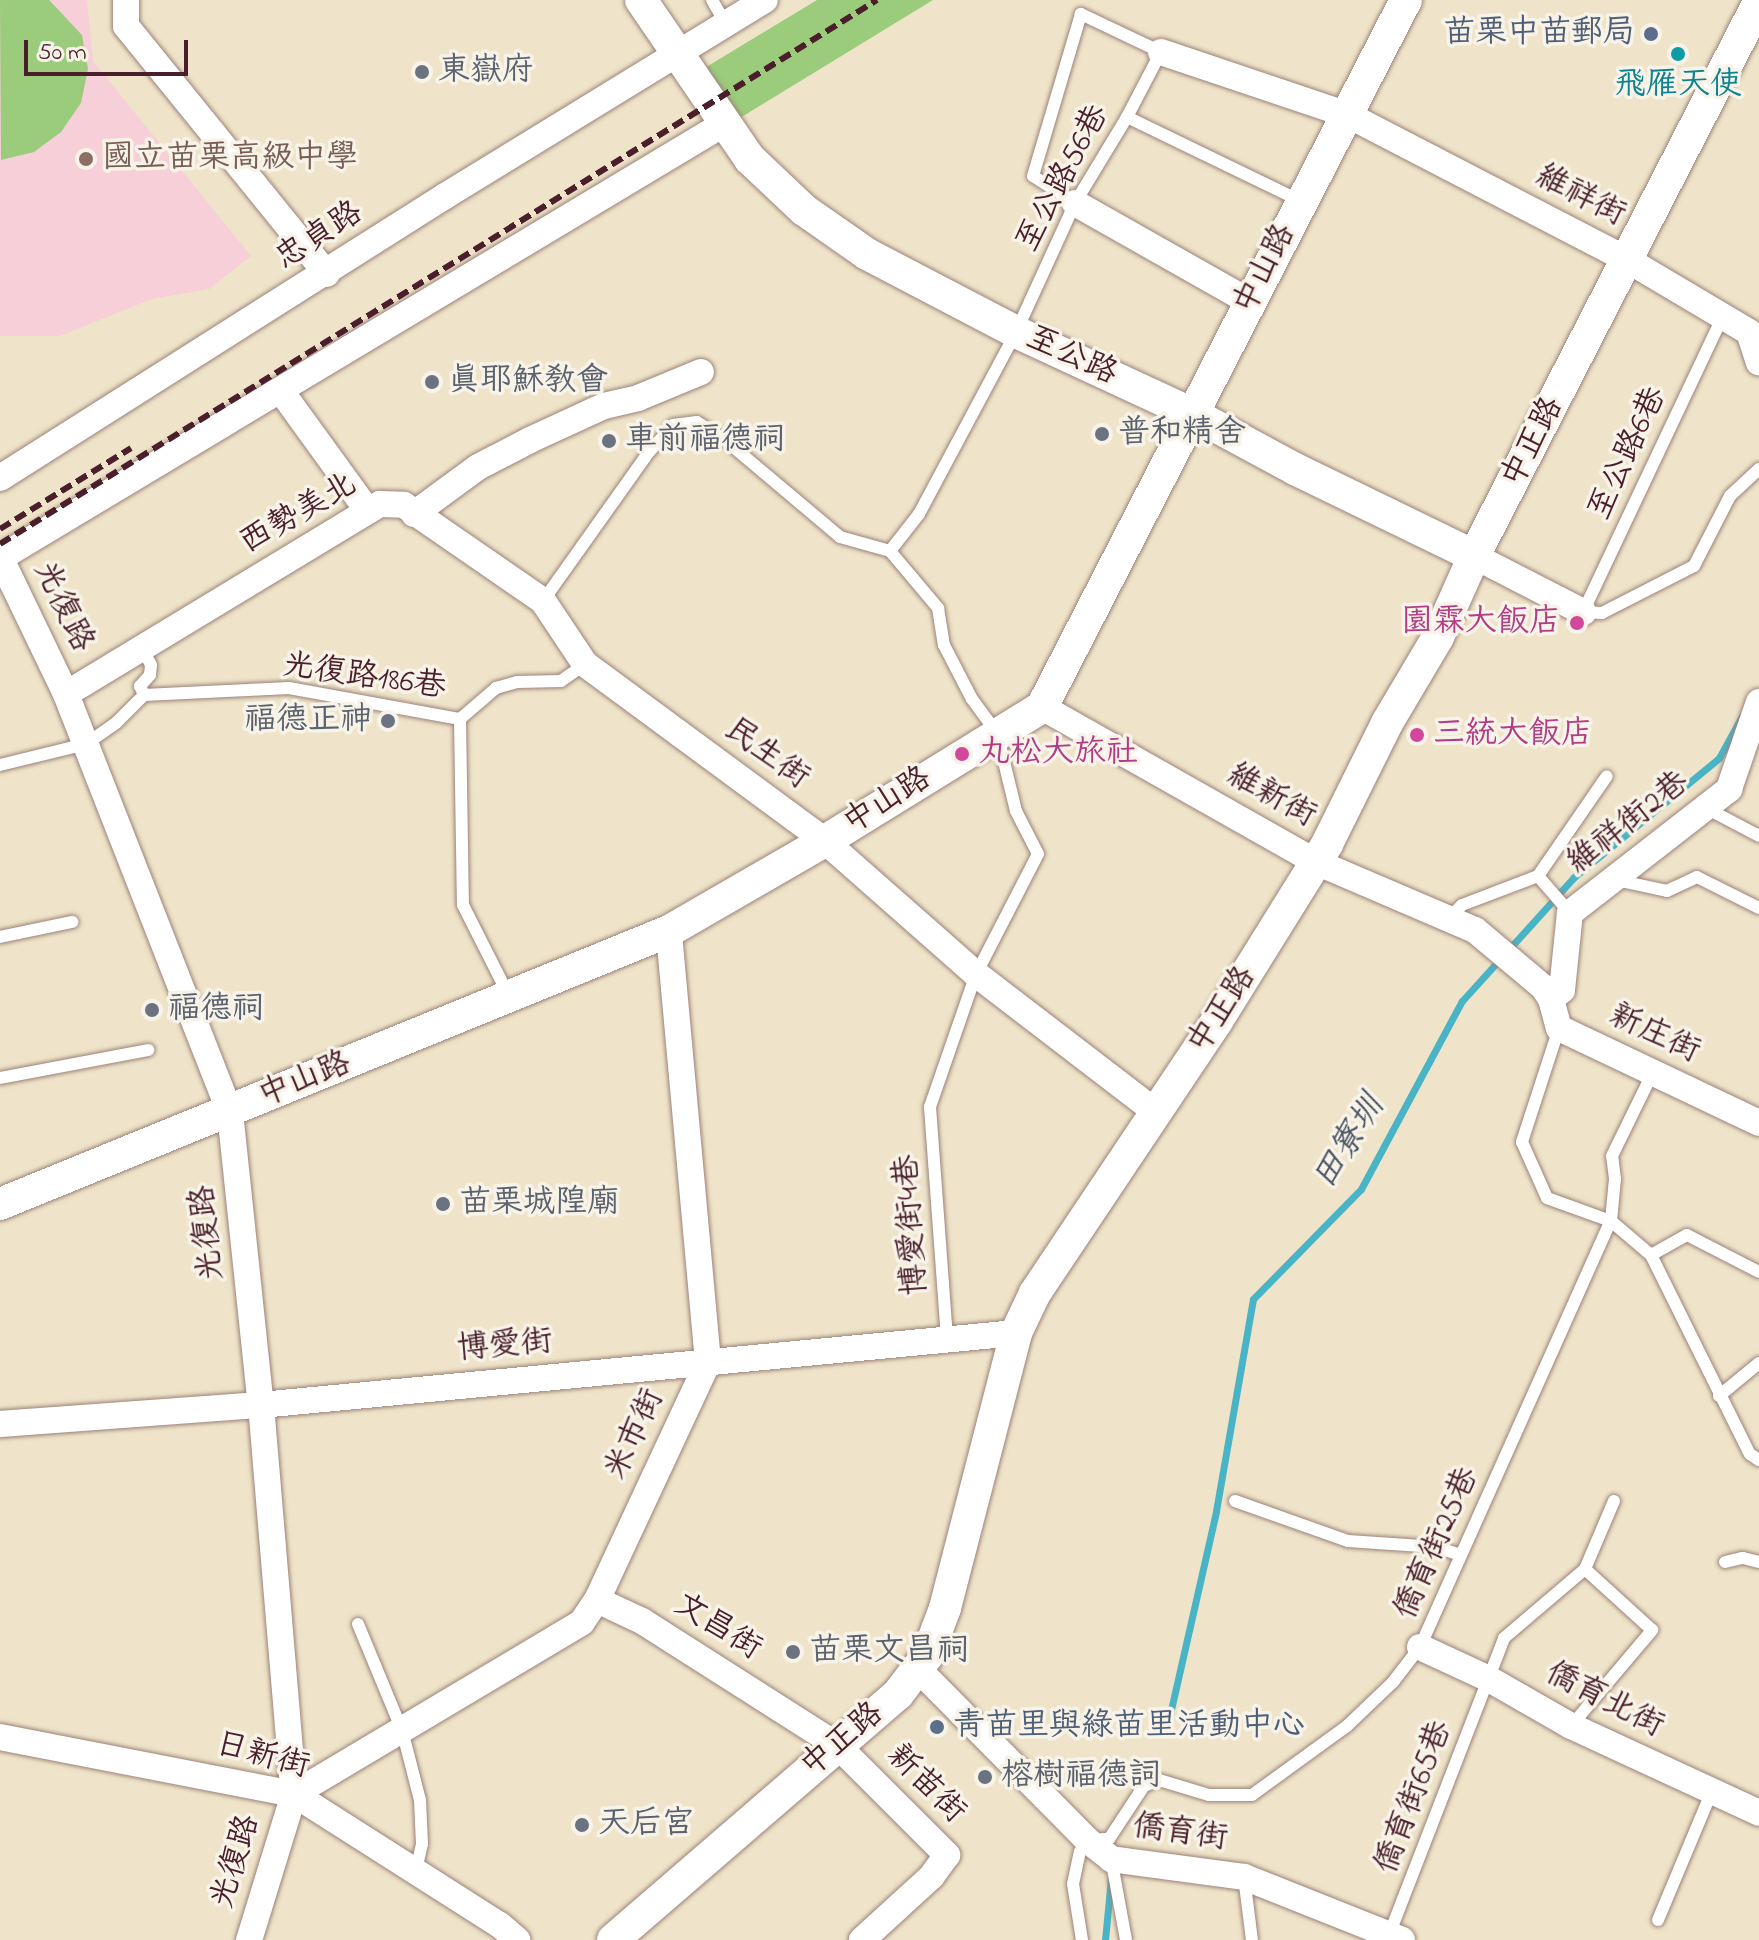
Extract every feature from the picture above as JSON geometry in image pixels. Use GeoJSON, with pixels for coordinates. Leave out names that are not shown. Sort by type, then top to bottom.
{"type":"FeatureCollection","features":[{"type":"Feature","properties":{"kind":"street"},"geometry":{"type":"LineString","coordinates":[[126,0],[126,26],[327,274]]}},
{"type":"Feature","properties":{"kind":"street","name":"至公路"},"geometry":{"type":"LineString","coordinates":[[641,0],[750,159],[804,210],[867,254],[1016,332],[1193,414],[1295,469],[1583,612]]}},
{"type":"Feature","properties":{"kind":"street","name":"忠貞路"},"geometry":{"type":"LineString","coordinates":[[0,478],[327,274],[445,196],[765,0]]}},
{"type":"Feature","properties":{"kind":"street","name":"中山路"},"geometry":{"type":"LineString","coordinates":[[0,1204],[669,931],[825,841],[1042,707],[1406,0]]}},
{"type":"Feature","properties":{"kind":"street","name":"中正路"},"geometry":{"type":"LineString","coordinates":[[613,1940],[898,1694],[919,1670],[938,1634],[1016,1333],[1053,1263],[1156,1112],[1316,862],[1387,723],[1438,637],[1474,556],[1757,9]]}},
{"type":"Feature","properties":{"kind":"street","name":"維祥街"},"geometry":{"type":"LineString","coordinates":[[1161,52],[1348,115],[1626,259],[1749,332],[1759,362]]}},
{"type":"Feature","properties":{"kind":"street"},"geometry":{"type":"LineString","coordinates":[[0,558],[725,123]]}},
{"type":"Feature","properties":{"kind":"street"},"geometry":{"type":"LineString","coordinates":[[1075,203],[1250,302]]}},
{"type":"Feature","properties":{"kind":"street"},"geometry":{"type":"LineString","coordinates":[[414,514],[478,467],[530,440],[604,406],[638,398],[701,372]]}},
{"type":"Feature","properties":{"kind":"street"},"geometry":{"type":"LineString","coordinates":[[281,391],[368,511]]}},
{"type":"Feature","properties":{"kind":"street","name":"西勢美北"},"geometry":{"type":"LineString","coordinates":[[66,694],[380,504],[404,505],[414,514]]}},
{"type":"Feature","properties":{"kind":"street","name":"民生街"},"geometry":{"type":"LineString","coordinates":[[414,514],[543,601],[585,664],[825,841],[976,974],[1156,1112]]}},
{"type":"Feature","properties":{"kind":"street","name":"光復路"},"geometry":{"type":"LineString","coordinates":[[0,558],[66,694],[230,1112],[261,1405],[294,1794],[249,1940]]}},
{"type":"Feature","properties":{"kind":"street","name":"維祥街2巷"},"geometry":{"type":"LineString","coordinates":[[1548,993],[1562,990],[1570,913],[1729,789],[1759,702]]}},
{"type":"Feature","properties":{"kind":"street","name":"維新街"},"geometry":{"type":"LineString","coordinates":[[1042,707],[1316,862],[1475,930],[1548,993]]}},
{"type":"Feature","properties":{"kind":"street"},"geometry":{"type":"LineString","coordinates":[[669,931],[708,1362]]}},
{"type":"Feature","properties":{"kind":"street","name":"新庄街"},"geometry":{"type":"LineString","coordinates":[[1548,993],[1559,1028],[1759,1123]]}},
{"type":"Feature","properties":{"kind":"street","name":"博愛街"},"geometry":{"type":"LineString","coordinates":[[0,1424],[261,1405],[1016,1333]]}},
{"type":"Feature","properties":{"kind":"street","name":"米市街"},"geometry":{"type":"LineString","coordinates":[[294,1794],[582,1622],[597,1600],[708,1362]]}},
{"type":"Feature","properties":{"kind":"street","name":"文昌街"},"geometry":{"type":"LineString","coordinates":[[597,1600],[642,1621],[837,1745]]}},
{"type":"Feature","properties":{"kind":"street","name":"僑育北街"},"geometry":{"type":"LineString","coordinates":[[1420,1647],[1489,1679],[1571,1726],[1759,1813]]}},
{"type":"Feature","properties":{"kind":"street","name":"僑育街"},"geometry":{"type":"LineString","coordinates":[[919,1670],[1102,1846],[1244,1877],[1396,1938]]}},
{"type":"Feature","properties":{"kind":"street","name":"日新街"},"geometry":{"type":"LineString","coordinates":[[0,1737],[294,1794],[416,1871],[517,1940]]}},
{"type":"Feature","properties":{"kind":"street","name":"新苗街"},"geometry":{"type":"LineString","coordinates":[[837,1745],[947,1855],[932,1876],[862,1940]]}},
{"type":"Feature","properties":{"kind":"lane"},"geometry":{"type":"LineString","coordinates":[[712,0],[726,24]]}},
{"type":"Feature","properties":{"kind":"lane"},"geometry":{"type":"LineString","coordinates":[[1075,203],[1033,176],[1081,14],[1161,52]]}},
{"type":"Feature","properties":{"kind":"lane","name":"至公路56巷"},"geometry":{"type":"LineString","coordinates":[[890,551],[919,514],[1016,332],[1075,203],[1127,117],[1161,52]]}},
{"type":"Feature","properties":{"kind":"lane"},"geometry":{"type":"LineString","coordinates":[[1127,117],[1301,202]]}},
{"type":"Feature","properties":{"kind":"lane","name":"至公路6巷"},"geometry":{"type":"LineString","coordinates":[[1583,612],[1722,318]]}},
{"type":"Feature","properties":{"kind":"lane"},"geometry":{"type":"LineString","coordinates":[[543,601],[649,452],[673,425],[697,422],[725,440],[840,537],[890,551],[938,608],[944,645],[972,699],[997,733],[1016,811],[1038,854],[976,974]]}},
{"type":"Feature","properties":{"kind":"lane"},"geometry":{"type":"LineString","coordinates":[[1583,612],[1602,613],[1694,566],[1730,496],[1759,469]]}},
{"type":"Feature","properties":{"kind":"lane"},"geometry":{"type":"LineString","coordinates":[[0,765],[86,744],[116,723],[144,695],[140,686],[150,675],[151,665],[142,648]]}},
{"type":"Feature","properties":{"kind":"lane"},"geometry":{"type":"LineString","coordinates":[[509,996],[463,905],[460,719],[496,688],[517,682],[561,681],[585,664]]}},
{"type":"Feature","properties":{"kind":"lane","name":"光復路186巷"},"geometry":{"type":"LineString","coordinates":[[144,695],[289,688],[460,719]]}},
{"type":"Feature","properties":{"kind":"lane"},"geometry":{"type":"LineString","coordinates":[[1449,918],[1462,905],[1538,876],[1607,776]]}},
{"type":"Feature","properties":{"kind":"lane"},"geometry":{"type":"LineString","coordinates":[[1706,808],[1759,836]]}},
{"type":"Feature","properties":{"kind":"lane"},"geometry":{"type":"LineString","coordinates":[[1538,876],[1570,913]]}},
{"type":"Feature","properties":{"kind":"lane"},"geometry":{"type":"LineString","coordinates":[[1616,880],[1667,891],[1697,877],[1759,908]]}},
{"type":"Feature","properties":{"kind":"lane"},"geometry":{"type":"LineString","coordinates":[[0,937],[72,922]]}},
{"type":"Feature","properties":{"kind":"lane","name":"博愛街4巷"},"geometry":{"type":"LineString","coordinates":[[947,1340],[930,1107],[976,974]]}},
{"type":"Feature","properties":{"kind":"lane"},"geometry":{"type":"LineString","coordinates":[[1559,1028],[1522,1142],[1547,1198],[1611,1221],[1651,1255],[1719,1396],[1750,1454],[1759,1460]]}},
{"type":"Feature","properties":{"kind":"lane"},"geometry":{"type":"LineString","coordinates":[[0,1078],[148,1050]]}},
{"type":"Feature","properties":{"kind":"lane","name":"僑育街25巷"},"geometry":{"type":"LineString","coordinates":[[1102,1846],[1144,1786],[1152,1780],[1209,1795],[1252,1795],[1347,1726],[1393,1682],[1420,1647],[1611,1221],[1615,1179],[1612,1156],[1653,1072]]}},
{"type":"Feature","properties":{"kind":"lane"},"geometry":{"type":"LineString","coordinates":[[1651,1255],[1687,1235],[1759,1272]]}},
{"type":"Feature","properties":{"kind":"lane"},"geometry":{"type":"LineString","coordinates":[[1719,1396],[1759,1363]]}},
{"type":"Feature","properties":{"kind":"lane"},"geometry":{"type":"LineString","coordinates":[[1235,1501],[1348,1541],[1436,1547],[1461,1555]]}},
{"type":"Feature","properties":{"kind":"lane"},"geometry":{"type":"LineString","coordinates":[[1571,1726],[1652,1630],[1585,1569],[1614,1501]]}},
{"type":"Feature","properties":{"kind":"lane"},"geometry":{"type":"LineString","coordinates":[[1725,1562],[1743,1558],[1759,1562]]}},
{"type":"Feature","properties":{"kind":"lane","name":"僑育街65巷"},"geometry":{"type":"LineString","coordinates":[[1396,1938],[1504,1638],[1585,1569]]}},
{"type":"Feature","properties":{"kind":"lane"},"geometry":{"type":"LineString","coordinates":[[358,1624],[402,1730],[420,1800],[422,1844],[416,1871]]}},
{"type":"Feature","properties":{"kind":"lane"},"geometry":{"type":"LineString","coordinates":[[1658,1920],[1712,1791]]}},
{"type":"Feature","properties":{"kind":"lane"},"geometry":{"type":"LineString","coordinates":[[1082,1940],[1073,1884],[1080,1852],[1102,1846],[1126,1940]]}},
{"type":"Feature","properties":{"kind":"lane"},"geometry":{"type":"LineString","coordinates":[[1244,1877],[1252,1940]]}},
{"type":"Feature","properties":{"kind":"shaded area","name":"國立苗栗高級中學"},"geometry":{"type":"Polygon","coordinates":[[[0,0],[87,0],[93,61],[251,256],[209,289],[152,299],[60,336],[0,336],[0,0]]]}},
{"type":"Feature","properties":{"kind":"green space"},"geometry":{"type":"Polygon","coordinates":[[[0,0],[49,0],[82,35],[88,69],[81,103],[61,132],[34,152],[1,160],[0,0]]]}},
{"type":"Feature","properties":{"kind":"green space"},"geometry":{"type":"Polygon","coordinates":[[[817,0],[933,0],[740,118],[703,69],[817,0]]]}},
{"type":"Feature","properties":{"kind":"waterway","name":"田寮圳"},"geometry":{"type":"LineString","coordinates":[[1168,1723],[1216,1511],[1253,1299],[1361,1189],[1462,1001],[1573,878],[1719,758],[1742,716]]}},
{"type":"Feature","properties":{"kind":"waterway","name":"田寮圳"},"geometry":{"type":"LineString","coordinates":[[1105,1940],[1111,1878]]}},
{"type":"Feature","properties":{"kind":"railway"},"geometry":{"type":"LineString","coordinates":[[0,544],[877,0]]}},
{"type":"Feature","properties":{"kind":"railway"},"geometry":{"type":"LineString","coordinates":[[0,529],[131,448]]}},
{"type":"Feature","properties":{"kind":"place","name":"苗栗中苗郵局"},"geometry":{"type":"Point","coordinates":[1651,34]}},
{"type":"Feature","properties":{"kind":"place","name":"飛雁天使"},"geometry":{"type":"Point","coordinates":[1678,54]}},
{"type":"Feature","properties":{"kind":"place","name":"東嶽府"},"geometry":{"type":"Point","coordinates":[422,72]}},
{"type":"Feature","properties":{"kind":"place","name":"國立苗栗高級中學"},"geometry":{"type":"Point","coordinates":[86,159]}},
{"type":"Feature","properties":{"kind":"place","name":"真耶穌教會"},"geometry":{"type":"Point","coordinates":[432,382]}},
{"type":"Feature","properties":{"kind":"place","name":"普和精舍"},"geometry":{"type":"Point","coordinates":[1102,434]}},
{"type":"Feature","properties":{"kind":"place","name":"車前福德祠"},"geometry":{"type":"Point","coordinates":[609,441]}},
{"type":"Feature","properties":{"kind":"place","name":"園霖大飯店"},"geometry":{"type":"Point","coordinates":[1577,623]}},
{"type":"Feature","properties":{"kind":"place","name":"福德正神"},"geometry":{"type":"Point","coordinates":[388,721]}},
{"type":"Feature","properties":{"kind":"place","name":"三統大飯店"},"geometry":{"type":"Point","coordinates":[1417,735]}},
{"type":"Feature","properties":{"kind":"place","name":"丸松大旅社"},"geometry":{"type":"Point","coordinates":[962,754]}},
{"type":"Feature","properties":{"kind":"place","name":"福德祠"},"geometry":{"type":"Point","coordinates":[152,1010]}},
{"type":"Feature","properties":{"kind":"place","name":"苗栗城隍廟"},"geometry":{"type":"Point","coordinates":[443,1204]}},
{"type":"Feature","properties":{"kind":"place","name":"苗栗文昌祠"},"geometry":{"type":"Point","coordinates":[793,1652]}},
{"type":"Feature","properties":{"kind":"place","name":"青苗里與綠苗里活動中心"},"geometry":{"type":"Point","coordinates":[937,1727]}},
{"type":"Feature","properties":{"kind":"place","name":"榕樹福德詞"},"geometry":{"type":"Point","coordinates":[985,1777]}},
{"type":"Feature","properties":{"kind":"place","name":"天后宮"},"geometry":{"type":"Point","coordinates":[582,1825]}}]}
